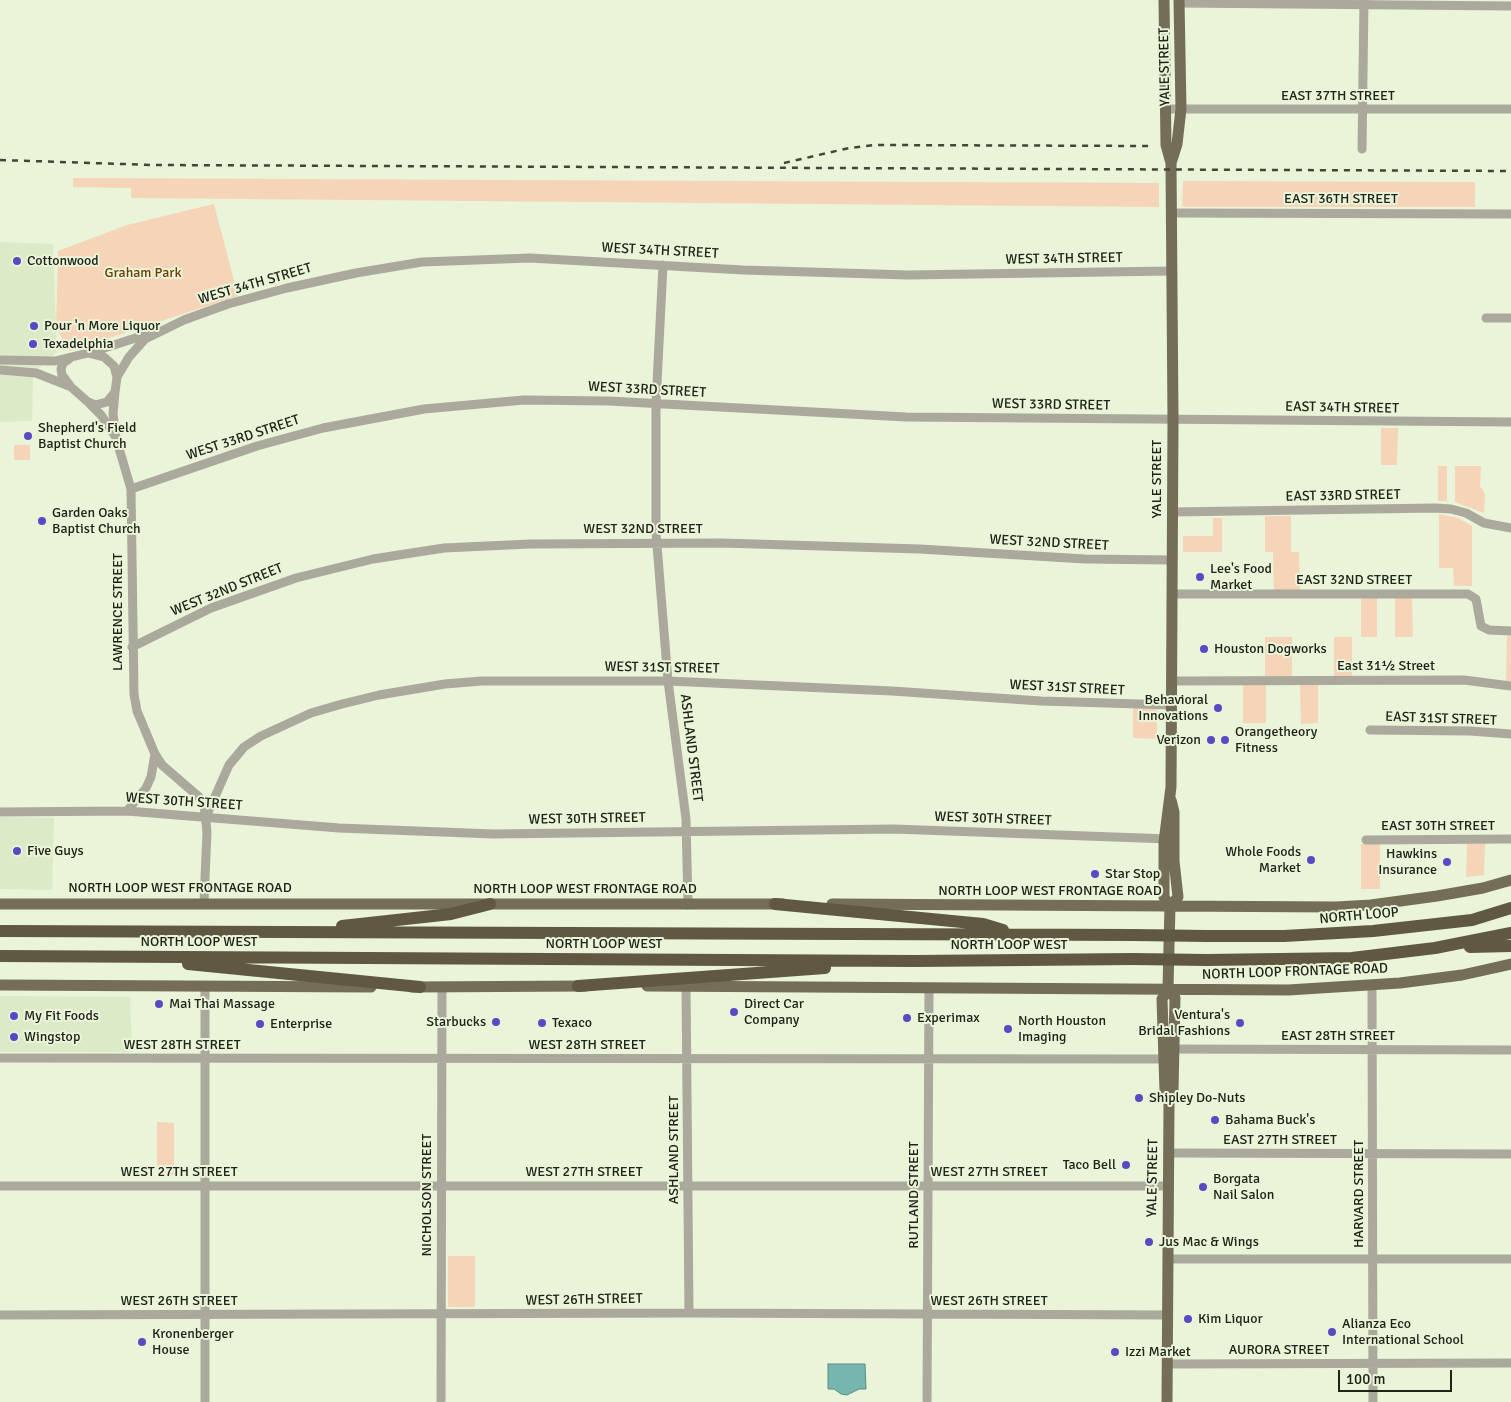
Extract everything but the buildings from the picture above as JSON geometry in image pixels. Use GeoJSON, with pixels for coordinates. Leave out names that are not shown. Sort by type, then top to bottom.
{"type":"FeatureCollection","features":[{"type":"Feature","properties":{"kind":"highway"},"geometry":{"type":"LineString","coordinates":[[275,932],[451,914],[490,904]]}},
{"type":"Feature","properties":{"kind":"highway"},"geometry":{"type":"LineString","coordinates":[[775,904],[983,924],[1015,934]]}},
{"type":"Feature","properties":{"kind":"highway","name":"NORTH LOOP"},"geometry":{"type":"LineString","coordinates":[[1207,936],[1328,934],[1472,920],[1511,907]]}},
{"type":"Feature","properties":{"kind":"highway","name":"NORTH LOOP WEST"},"geometry":{"type":"LineString","coordinates":[[1,931],[1207,936]]}},
{"type":"Feature","properties":{"kind":"highway"},"geometry":{"type":"LineString","coordinates":[[1435,948],[1511,933]]}},
{"type":"Feature","properties":{"kind":"highway"},"geometry":{"type":"LineString","coordinates":[[1435,948],[1511,946]]}},
{"type":"Feature","properties":{"kind":"highway","name":"NORTH LOOP WEST"},"geometry":{"type":"LineString","coordinates":[[1,956],[915,961],[1207,960],[1352,958],[1435,948]]}},
{"type":"Feature","properties":{"kind":"highway"},"geometry":{"type":"LineString","coordinates":[[111,956],[420,987]]}},
{"type":"Feature","properties":{"kind":"highway"},"geometry":{"type":"LineString","coordinates":[[578,986],[915,961]]}},
{"type":"Feature","properties":{"kind":"main road","name":"YALE STREET"},"geometry":{"type":"LineString","coordinates":[[1164,0],[1166,145],[1171,163]]}},
{"type":"Feature","properties":{"kind":"main road","name":"YALE STREET"},"geometry":{"type":"LineString","coordinates":[[1168,1402],[1169,1104],[1165,1091],[1170,1054],[1162,998],[1168,989],[1170,907],[1164,897],[1170,839],[1173,420],[1171,163],[1176,144],[1180,109],[1179,2]]}},
{"type":"Feature","properties":{"kind":"main road"},"geometry":{"type":"LineString","coordinates":[[1164,65],[1180,66]]}},
{"type":"Feature","properties":{"kind":"main road"},"geometry":{"type":"LineString","coordinates":[[1170,907],[1371,905],[1483,888],[1511,880]]}},
{"type":"Feature","properties":{"kind":"main road","name":"NORTH LOOP WEST FRONTAGE ROAD"},"geometry":{"type":"LineString","coordinates":[[0,904],[204,902],[1170,907]]}},
{"type":"Feature","properties":{"kind":"main road","name":"NORTH LOOP FRONTAGE ROAD"},"geometry":{"type":"LineString","coordinates":[[1168,989],[1288,990],[1372,986],[1462,975],[1511,964]]}},
{"type":"Feature","properties":{"kind":"main road"},"geometry":{"type":"LineString","coordinates":[[1,984],[442,988],[686,986],[1168,989]]}},
{"type":"Feature","properties":{"kind":"street"},"geometry":{"type":"LineString","coordinates":[[1179,2],[1364,2],[1511,6]]}},
{"type":"Feature","properties":{"kind":"street"},"geometry":{"type":"LineString","coordinates":[[1362,149],[1364,2]]}},
{"type":"Feature","properties":{"kind":"street","name":"EAST 37TH STREET"},"geometry":{"type":"LineString","coordinates":[[1165,109],[1511,109]]}},
{"type":"Feature","properties":{"kind":"street","name":"EAST 36TH STREET"},"geometry":{"type":"LineString","coordinates":[[1171,213],[1511,214]]}},
{"type":"Feature","properties":{"kind":"street","name":"WEST 34TH STREET"},"geometry":{"type":"LineString","coordinates":[[88,354],[158,332],[228,304],[356,273],[422,262],[530,258],[743,270],[908,274],[1171,271]]}},
{"type":"Feature","properties":{"kind":"street","name":"ASHLAND STREET"},"geometry":{"type":"LineString","coordinates":[[663,265],[656,403],[657,542],[668,681],[687,831],[688,905]]}},
{"type":"Feature","properties":{"kind":"street"},"geometry":{"type":"LineString","coordinates":[[1486,318],[1511,318]]}},
{"type":"Feature","properties":{"kind":"street","name":"WEST 34TH STREET"},"geometry":{"type":"LineString","coordinates":[[117,377],[137,347],[158,332]]}},
{"type":"Feature","properties":{"kind":"street"},"geometry":{"type":"LineString","coordinates":[[0,360],[55,361],[69,358],[88,354],[111,361],[117,377],[114,392],[107,402],[101,404],[88,402],[71,387],[62,375],[61,369],[63,363],[69,358]]}},
{"type":"Feature","properties":{"kind":"street"},"geometry":{"type":"LineString","coordinates":[[0,370],[22,370],[36,373],[71,387]]}},
{"type":"Feature","properties":{"kind":"street","name":"LAWRENCE STREET"},"geometry":{"type":"LineString","coordinates":[[114,392],[113,414],[116,438],[131,489],[132,682],[137,711],[155,754],[162,765],[199,797],[204,804],[206,817],[204,902]]}},
{"type":"Feature","properties":{"kind":"street","name":"WEST 33RD STREET"},"geometry":{"type":"LineString","coordinates":[[131,489],[289,437],[398,413],[524,400],[656,403],[897,417],[1173,420]]}},
{"type":"Feature","properties":{"kind":"street","name":"LAWRENCE STREET"},"geometry":{"type":"LineString","coordinates":[[88,402],[101,415],[116,438]]}},
{"type":"Feature","properties":{"kind":"street","name":"EAST 34TH STREET"},"geometry":{"type":"LineString","coordinates":[[1173,420],[1511,422]]}},
{"type":"Feature","properties":{"kind":"street","name":"EAST 33RD STREET"},"geometry":{"type":"LineString","coordinates":[[1172,512],[1443,509],[1466,513],[1484,522],[1511,528]]}},
{"type":"Feature","properties":{"kind":"street","name":"WEST 32ND STREET"},"geometry":{"type":"LineString","coordinates":[[132,647],[212,608],[257,590],[296,578],[373,559],[407,553],[478,546],[657,542],[814,545],[1076,559],[1172,560]]}},
{"type":"Feature","properties":{"kind":"street","name":"EAST 32ND STREET"},"geometry":{"type":"LineString","coordinates":[[1172,594],[1471,594],[1476,599],[1481,626],[1490,630],[1511,630]]}},
{"type":"Feature","properties":{"kind":"street","name":"East 31½ Street"},"geometry":{"type":"LineString","coordinates":[[1171,680],[1464,680],[1511,686]]}},
{"type":"Feature","properties":{"kind":"street","name":"WEST 31ST STREET"},"geometry":{"type":"LineString","coordinates":[[206,817],[229,765],[244,747],[287,723],[342,704],[415,688],[482,681],[668,681],[892,690],[1041,701],[1171,705]]}},
{"type":"Feature","properties":{"kind":"street","name":"EAST 31ST STREET"},"geometry":{"type":"LineString","coordinates":[[1370,730],[1470,731],[1511,734]]}},
{"type":"Feature","properties":{"kind":"street"},"geometry":{"type":"LineString","coordinates":[[127,811],[146,788],[151,777],[155,754]]}},
{"type":"Feature","properties":{"kind":"street","name":"WEST 30TH STREET"},"geometry":{"type":"LineString","coordinates":[[0,812],[127,811],[339,828],[493,834],[894,829],[1170,839]]}},
{"type":"Feature","properties":{"kind":"street","name":"EAST 30TH STREET"},"geometry":{"type":"LineString","coordinates":[[1366,840],[1511,839]]}},
{"type":"Feature","properties":{"kind":"street"},"geometry":{"type":"LineString","coordinates":[[205,1402],[206,986]]}},
{"type":"Feature","properties":{"kind":"street","name":"ASHLAND STREET"},"geometry":{"type":"LineString","coordinates":[[686,986],[689,1313]]}},
{"type":"Feature","properties":{"kind":"street","name":"HARVARD STREET"},"geometry":{"type":"LineString","coordinates":[[1372,986],[1373,1402]]}},
{"type":"Feature","properties":{"kind":"street","name":"NICHOLSON STREET"},"geometry":{"type":"LineString","coordinates":[[441,1402],[442,988]]}},
{"type":"Feature","properties":{"kind":"street","name":"RUTLAND STREET"},"geometry":{"type":"LineString","coordinates":[[928,1402],[929,988]]}},
{"type":"Feature","properties":{"kind":"street","name":"EAST 28TH STREET"},"geometry":{"type":"LineString","coordinates":[[1170,1054],[1372,1050],[1511,1050]]}},
{"type":"Feature","properties":{"kind":"street","name":"WEST 28TH STREET"},"geometry":{"type":"LineString","coordinates":[[0,1058],[928,1059],[1170,1054]]}},
{"type":"Feature","properties":{"kind":"street","name":"EAST 27TH STREET"},"geometry":{"type":"LineString","coordinates":[[1169,1153],[1511,1154]]}},
{"type":"Feature","properties":{"kind":"street","name":"WEST 27TH STREET"},"geometry":{"type":"LineString","coordinates":[[0,1186],[1168,1186]]}},
{"type":"Feature","properties":{"kind":"street"},"geometry":{"type":"LineString","coordinates":[[1168,1259],[1511,1259]]}},
{"type":"Feature","properties":{"kind":"street","name":"WEST 26TH STREET"},"geometry":{"type":"LineString","coordinates":[[0,1315],[689,1313],[1168,1315]]}},
{"type":"Feature","properties":{"kind":"street","name":"AURORA STREET"},"geometry":{"type":"LineString","coordinates":[[1168,1364],[1511,1363]]}},
{"type":"Feature","properties":{"kind":"shaded area"},"geometry":{"type":"Polygon","coordinates":[[[0,242],[53,244],[57,352],[33,374],[32,421],[0,422],[0,242]]]}},
{"type":"Feature","properties":{"kind":"shaded area"},"geometry":{"type":"Polygon","coordinates":[[[0,817],[54,818],[52,890],[0,889],[0,817]]]}},
{"type":"Feature","properties":{"kind":"shaded area"},"geometry":{"type":"Polygon","coordinates":[[[0,996],[130,997],[132,1052],[0,1052],[0,996]]]}},
{"type":"Feature","properties":{"kind":"green space"},"geometry":{"type":"Polygon","coordinates":[[[73,178],[1159,183],[1159,207],[131,198],[131,188],[73,187],[73,178]]]}},
{"type":"Feature","properties":{"kind":"green space"},"geometry":{"type":"Polygon","coordinates":[[[1183,181],[1475,182],[1475,207],[1187,207],[1182,206],[1183,181]]]}},
{"type":"Feature","properties":{"kind":"green space","name":"Graham Park"},"geometry":{"type":"Polygon","coordinates":[[[214,204],[238,296],[69,351],[56,327],[58,251],[127,225],[214,204]]]}},
{"type":"Feature","properties":{"kind":"green space"},"geometry":{"type":"Polygon","coordinates":[[[1381,428],[1398,428],[1397,465],[1381,465],[1381,428]]]}},
{"type":"Feature","properties":{"kind":"green space"},"geometry":{"type":"Polygon","coordinates":[[[14,445],[30,445],[30,460],[14,460],[14,445]]]}},
{"type":"Feature","properties":{"kind":"green space"},"geometry":{"type":"Polygon","coordinates":[[[1438,466],[1447,466],[1447,501],[1438,501],[1438,466]]]}},
{"type":"Feature","properties":{"kind":"green space"},"geometry":{"type":"Polygon","coordinates":[[[1455,466],[1481,466],[1480,486],[1485,494],[1484,513],[1455,502],[1455,466]]]}},
{"type":"Feature","properties":{"kind":"green space"},"geometry":{"type":"Polygon","coordinates":[[[1439,514],[1458,518],[1472,526],[1472,586],[1454,586],[1453,568],[1439,568],[1439,514]]]}},
{"type":"Feature","properties":{"kind":"green space"},"geometry":{"type":"Polygon","coordinates":[[[1265,516],[1291,516],[1291,552],[1299,552],[1300,591],[1274,591],[1273,552],[1265,552],[1265,516]]]}},
{"type":"Feature","properties":{"kind":"green space"},"geometry":{"type":"Polygon","coordinates":[[[1213,518],[1222,518],[1222,552],[1183,552],[1183,536],[1213,536],[1213,518]]]}},
{"type":"Feature","properties":{"kind":"green space"},"geometry":{"type":"Polygon","coordinates":[[[1395,597],[1412,597],[1413,637],[1395,637],[1395,597]]]}},
{"type":"Feature","properties":{"kind":"green space"},"geometry":{"type":"Polygon","coordinates":[[[1361,598],[1377,598],[1377,637],[1361,637],[1361,598]]]}},
{"type":"Feature","properties":{"kind":"green space"},"geometry":{"type":"Polygon","coordinates":[[[1507,636],[1511,636],[1511,681],[1506,681],[1507,636]]]}},
{"type":"Feature","properties":{"kind":"green space"},"geometry":{"type":"Polygon","coordinates":[[[1265,637],[1292,637],[1292,676],[1265,676],[1265,637]]]}},
{"type":"Feature","properties":{"kind":"green space"},"geometry":{"type":"Polygon","coordinates":[[[1334,637],[1352,637],[1352,676],[1334,676],[1334,637]]]}},
{"type":"Feature","properties":{"kind":"green space"},"geometry":{"type":"Polygon","coordinates":[[[1300,683],[1318,683],[1318,723],[1301,724],[1300,683]]]}},
{"type":"Feature","properties":{"kind":"green space"},"geometry":{"type":"Polygon","coordinates":[[[1243,685],[1266,685],[1266,723],[1243,723],[1243,685]]]}},
{"type":"Feature","properties":{"kind":"green space"},"geometry":{"type":"Polygon","coordinates":[[[1133,708],[1157,709],[1157,739],[1133,738],[1133,708]]]}},
{"type":"Feature","properties":{"kind":"green space"},"geometry":{"type":"Polygon","coordinates":[[[1361,844],[1380,844],[1380,889],[1361,889],[1361,844]]]}},
{"type":"Feature","properties":{"kind":"green space"},"geometry":{"type":"Polygon","coordinates":[[[1467,844],[1485,844],[1484,875],[1466,877],[1467,844]]]}},
{"type":"Feature","properties":{"kind":"green space"},"geometry":{"type":"Polygon","coordinates":[[[157,1122],[174,1123],[174,1175],[157,1174],[157,1122]]]}},
{"type":"Feature","properties":{"kind":"green space"},"geometry":{"type":"Polygon","coordinates":[[[448,1256],[475,1256],[475,1307],[448,1307],[448,1256]]]}},
{"type":"Feature","properties":{"kind":"water"},"geometry":{"type":"Polygon","coordinates":[[[828,1364],[865,1364],[866,1389],[859,1389],[847,1395],[841,1394],[834,1389],[828,1389],[828,1364]]]}},
{"type":"Feature","properties":{"kind":"railway"},"geometry":{"type":"LineString","coordinates":[[784,163],[849,148],[875,145],[1149,146]]}},
{"type":"Feature","properties":{"kind":"railway"},"geometry":{"type":"LineString","coordinates":[[0,160],[153,165],[1511,171]]}},
{"type":"Feature","properties":{"kind":"place","name":"Cottonwood"},"geometry":{"type":"Point","coordinates":[17,261]}},
{"type":"Feature","properties":{"kind":"place","name":"Pour 'n More Liquor"},"geometry":{"type":"Point","coordinates":[34,326]}},
{"type":"Feature","properties":{"kind":"place","name":"Texadelphia"},"geometry":{"type":"Point","coordinates":[33,344]}},
{"type":"Feature","properties":{"kind":"place","name":"Shepherd's Field Baptist Church"},"geometry":{"type":"Point","coordinates":[28,436]}},
{"type":"Feature","properties":{"kind":"place","name":"Garden Oaks Baptist Church"},"geometry":{"type":"Point","coordinates":[42,521]}},
{"type":"Feature","properties":{"kind":"place","name":"Lee's Food Market"},"geometry":{"type":"Point","coordinates":[1200,577]}},
{"type":"Feature","properties":{"kind":"place","name":"Houston Dogworks"},"geometry":{"type":"Point","coordinates":[1204,649]}},
{"type":"Feature","properties":{"kind":"place","name":"Behavioral Innovations"},"geometry":{"type":"Point","coordinates":[1218,708]}},
{"type":"Feature","properties":{"kind":"place","name":"Verizon"},"geometry":{"type":"Point","coordinates":[1211,740]}},
{"type":"Feature","properties":{"kind":"place","name":"Orangetheory Fitness"},"geometry":{"type":"Point","coordinates":[1225,740]}},
{"type":"Feature","properties":{"kind":"place","name":"Five Guys"},"geometry":{"type":"Point","coordinates":[17,851]}},
{"type":"Feature","properties":{"kind":"place","name":"Whole Foods Market"},"geometry":{"type":"Point","coordinates":[1311,860]}},
{"type":"Feature","properties":{"kind":"place","name":"Hawkins Insurance"},"geometry":{"type":"Point","coordinates":[1447,862]}},
{"type":"Feature","properties":{"kind":"place","name":"Star Stop"},"geometry":{"type":"Point","coordinates":[1095,874]}},
{"type":"Feature","properties":{"kind":"place","name":"Mai Thai Massage"},"geometry":{"type":"Point","coordinates":[159,1004]}},
{"type":"Feature","properties":{"kind":"place","name":"Direct Car Company"},"geometry":{"type":"Point","coordinates":[734,1012]}},
{"type":"Feature","properties":{"kind":"place","name":"My Fit Foods"},"geometry":{"type":"Point","coordinates":[14,1016]}},
{"type":"Feature","properties":{"kind":"place","name":"Experimax"},"geometry":{"type":"Point","coordinates":[907,1018]}},
{"type":"Feature","properties":{"kind":"place","name":"Starbucks"},"geometry":{"type":"Point","coordinates":[496,1022]}},
{"type":"Feature","properties":{"kind":"place","name":"Texaco"},"geometry":{"type":"Point","coordinates":[542,1023]}},
{"type":"Feature","properties":{"kind":"place","name":"Ventura's Bridal Fashions"},"geometry":{"type":"Point","coordinates":[1240,1023]}},
{"type":"Feature","properties":{"kind":"place","name":"Enterprise"},"geometry":{"type":"Point","coordinates":[260,1024]}},
{"type":"Feature","properties":{"kind":"place","name":"North Houston Imaging"},"geometry":{"type":"Point","coordinates":[1008,1029]}},
{"type":"Feature","properties":{"kind":"place","name":"Wingstop"},"geometry":{"type":"Point","coordinates":[14,1037]}},
{"type":"Feature","properties":{"kind":"place","name":"Shipley Do-Nuts"},"geometry":{"type":"Point","coordinates":[1139,1098]}},
{"type":"Feature","properties":{"kind":"place","name":"Bahama Buck's"},"geometry":{"type":"Point","coordinates":[1215,1120]}},
{"type":"Feature","properties":{"kind":"place","name":"Taco Bell"},"geometry":{"type":"Point","coordinates":[1126,1165]}},
{"type":"Feature","properties":{"kind":"place","name":"Borgata Nail Salon"},"geometry":{"type":"Point","coordinates":[1203,1187]}},
{"type":"Feature","properties":{"kind":"place","name":"Jus Mac & Wings"},"geometry":{"type":"Point","coordinates":[1149,1242]}},
{"type":"Feature","properties":{"kind":"place","name":"Kim Liquor"},"geometry":{"type":"Point","coordinates":[1188,1319]}},
{"type":"Feature","properties":{"kind":"place","name":"Alianza Eco International School"},"geometry":{"type":"Point","coordinates":[1332,1332]}},
{"type":"Feature","properties":{"kind":"place","name":"Kronenberger House"},"geometry":{"type":"Point","coordinates":[142,1342]}},
{"type":"Feature","properties":{"kind":"place","name":"Izzi Market"},"geometry":{"type":"Point","coordinates":[1115,1352]}}]}
